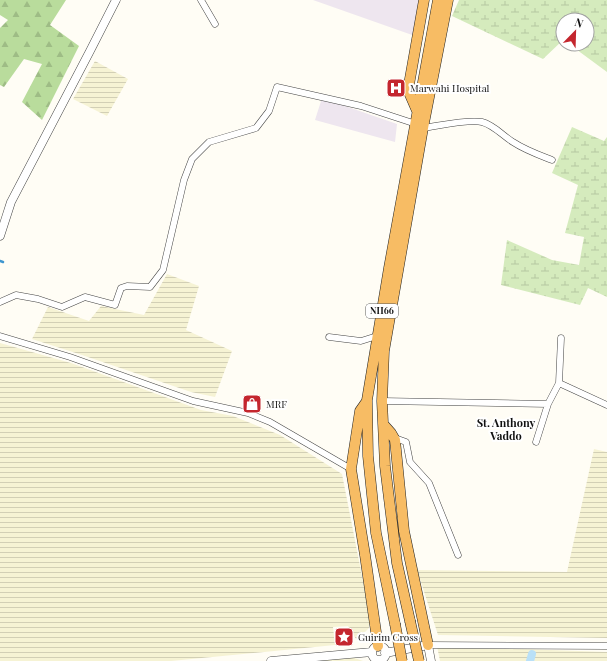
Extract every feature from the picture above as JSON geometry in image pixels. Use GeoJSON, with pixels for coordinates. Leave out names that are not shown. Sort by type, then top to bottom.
{"type":"FeatureCollection","features":[{"type":"Feature","properties":{"kind":"highway"},"geometry":{"type":"LineString","coordinates":[[418,113],[408,90],[424,0]]}},
{"type":"Feature","properties":{"kind":"highway","name":"NH66"},"geometry":{"type":"LineString","coordinates":[[419,661],[397,562],[385,466],[382,401],[384,351],[420,126],[418,113],[438,0]]}},
{"type":"Feature","properties":{"kind":"highway","name":"NH66"},"geometry":{"type":"LineString","coordinates":[[402,661],[376,533],[368,456],[367,400],[389,268],[448,0]]}},
{"type":"Feature","properties":{"kind":"highway"},"geometry":{"type":"LineString","coordinates":[[367,400],[360,411],[351,469],[380,654]]}},
{"type":"Feature","properties":{"kind":"highway"},"geometry":{"type":"LineString","coordinates":[[383,424],[394,438],[404,531],[428,645]]}},
{"type":"Feature","properties":{"kind":"street"},"geometry":{"type":"LineString","coordinates":[[0,236],[11,202],[78,76],[116,0]]}},
{"type":"Feature","properties":{"kind":"street"},"geometry":{"type":"LineString","coordinates":[[201,0],[215,24]]}},
{"type":"Feature","properties":{"kind":"street"},"geometry":{"type":"LineString","coordinates":[[0,302],[16,295],[38,299],[62,307],[85,297],[114,305],[121,288],[127,286],[150,287],[163,270],[184,180],[192,159],[209,142],[256,128],[269,111],[277,87],[361,106],[420,126],[482,122],[496,129],[513,142],[531,152],[552,160]]}},
{"type":"Feature","properties":{"kind":"street"},"geometry":{"type":"LineString","coordinates":[[0,336],[70,357],[193,400],[248,413],[270,422],[351,469]]}},
{"type":"Feature","properties":{"kind":"street"},"geometry":{"type":"LineString","coordinates":[[329,337],[361,341],[378,336]]}},
{"type":"Feature","properties":{"kind":"street"},"geometry":{"type":"LineString","coordinates":[[536,442],[548,404],[559,382],[561,338]]}},
{"type":"Feature","properties":{"kind":"street"},"geometry":{"type":"LineString","coordinates":[[559,382],[607,405]]}},
{"type":"Feature","properties":{"kind":"street"},"geometry":{"type":"LineString","coordinates":[[382,401],[548,404]]}},
{"type":"Feature","properties":{"kind":"street"},"geometry":{"type":"LineString","coordinates":[[394,438],[406,442],[410,462],[428,483],[458,556]]}},
{"type":"Feature","properties":{"kind":"street"},"geometry":{"type":"LineString","coordinates":[[428,645],[431,661]]}},
{"type":"Feature","properties":{"kind":"street"},"geometry":{"type":"LineString","coordinates":[[271,661],[380,654],[428,645],[607,646]]}},
{"type":"Feature","properties":{"kind":"shaded area"},"geometry":{"type":"Polygon","coordinates":[[[313,0],[421,0],[415,36],[313,0]]]}},
{"type":"Feature","properties":{"kind":"shaded area"},"geometry":{"type":"Polygon","coordinates":[[[95,61],[128,79],[107,116],[73,99],[95,61]]]}},
{"type":"Feature","properties":{"kind":"shaded area"},"geometry":{"type":"Polygon","coordinates":[[[322,98],[397,124],[395,142],[315,120],[322,98]]]}},
{"type":"Feature","properties":{"kind":"shaded area"},"geometry":{"type":"Polygon","coordinates":[[[167,274],[199,286],[186,330],[232,351],[215,397],[191,392],[32,339],[48,307],[89,321],[101,306],[144,315],[167,274]]]}},
{"type":"Feature","properties":{"kind":"shaded area"},"geometry":{"type":"Polygon","coordinates":[[[0,343],[71,363],[201,410],[233,416],[280,435],[342,474],[370,617],[369,628],[356,639],[348,626],[333,627],[335,645],[171,661],[0,661],[0,343]]]}},
{"type":"Feature","properties":{"kind":"shaded area"},"geometry":{"type":"Polygon","coordinates":[[[594,449],[607,452],[607,638],[438,635],[417,570],[567,572],[594,449]]]}},
{"type":"Feature","properties":{"kind":"shaded area"},"geometry":{"type":"Polygon","coordinates":[[[437,646],[607,652],[607,661],[440,661],[437,646]]]}},
{"type":"Feature","properties":{"kind":"shaded area"},"geometry":{"type":"Polygon","coordinates":[[[352,657],[363,661],[311,661],[352,657]]]}},
{"type":"Feature","properties":{"kind":"green space"},"geometry":{"type":"Polygon","coordinates":[[[0,0],[66,0],[50,25],[79,46],[42,120],[22,102],[42,64],[24,59],[4,87],[0,85],[0,28],[8,20],[0,15],[0,0]]]}},
{"type":"Feature","properties":{"kind":"green space"},"geometry":{"type":"Polygon","coordinates":[[[459,0],[607,0],[607,72],[580,52],[595,52],[595,12],[555,12],[555,48],[543,59],[452,16],[459,0]]]}},
{"type":"Feature","properties":{"kind":"green space"},"geometry":{"type":"Polygon","coordinates":[[[572,127],[604,141],[607,137],[607,297],[588,288],[580,305],[501,285],[507,240],[552,260],[579,265],[584,237],[565,233],[578,185],[552,173],[572,127]]]}},
{"type":"Feature","properties":{"kind":"waterway"},"geometry":{"type":"LineString","coordinates":[[530,661],[532,654]]}},
{"type":"Feature","properties":{"kind":"place","name":"Marwahi Hospital"},"geometry":{"type":"Point","coordinates":[396,88]}},
{"type":"Feature","properties":{"kind":"place","name":"MRF"},"geometry":{"type":"Point","coordinates":[252,404]}},
{"type":"Feature","properties":{"kind":"place","name":"Guirim Cross"},"geometry":{"type":"Point","coordinates":[344,637]}},
{"type":"Feature","properties":{"kind":"district","name":"St. Anthony Vaddo"},"geometry":{"type":"Point","coordinates":[506,429]}}]}
